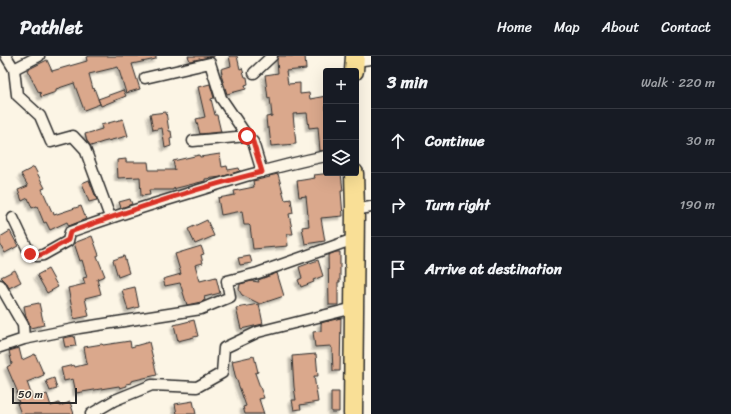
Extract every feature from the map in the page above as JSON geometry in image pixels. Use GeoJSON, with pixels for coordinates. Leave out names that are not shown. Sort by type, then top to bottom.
{"type":"FeatureCollection","features":[{"type":"Feature","properties":{"kind":"highway"},"geometry":{"type":"LineString","coordinates":[[353,414],[354,239],[363,209],[355,176]]}},
{"type":"Feature","properties":{"kind":"street"},"geometry":{"type":"LineString","coordinates":[[6,56],[14,69],[17,95],[40,116],[51,142],[73,136],[85,149],[110,217]]}},
{"type":"Feature","properties":{"kind":"street"},"geometry":{"type":"LineString","coordinates":[[14,69],[39,56]]}},
{"type":"Feature","properties":{"kind":"street"},"geometry":{"type":"LineString","coordinates":[[254,73],[272,56]]}},
{"type":"Feature","properties":{"kind":"street"},"geometry":{"type":"LineString","coordinates":[[145,78],[210,63],[221,98],[247,136],[253,142],[262,172]]}},
{"type":"Feature","properties":{"kind":"street"},"geometry":{"type":"LineString","coordinates":[[193,141],[247,136]]}},
{"type":"Feature","properties":{"kind":"street"},"geometry":{"type":"LineString","coordinates":[[13,218],[30,254],[37,256],[68,240],[70,232],[110,217],[226,181],[323,157]]}},
{"type":"Feature","properties":{"kind":"street"},"geometry":{"type":"LineString","coordinates":[[0,347],[24,339],[79,328],[201,309],[230,297],[227,281],[258,273],[354,239]]}},
{"type":"Feature","properties":{"kind":"street"},"geometry":{"type":"LineString","coordinates":[[0,285],[23,325],[24,339]]}},
{"type":"Feature","properties":{"kind":"street"},"geometry":{"type":"LineString","coordinates":[[92,414],[115,400],[152,385],[197,387],[222,373],[224,348],[258,332],[354,308]]}},
{"type":"Feature","properties":{"kind":"building"},"geometry":{"type":"Polygon","coordinates":[[[156,56],[156,59],[132,64],[140,89],[126,93],[118,67],[89,74],[93,89],[94,88],[100,104],[84,110],[74,83],[56,89],[56,92],[41,97],[40,92],[39,93],[27,70],[47,60],[52,71],[87,61],[86,57],[156,56]]]}},
{"type":"Feature","properties":{"kind":"building"},"geometry":{"type":"Polygon","coordinates":[[[188,56],[214,56],[214,57],[190,61],[188,56]]]}},
{"type":"Feature","properties":{"kind":"building"},"geometry":{"type":"Polygon","coordinates":[[[229,56],[237,56],[240,69],[242,68],[245,77],[247,77],[248,84],[245,85],[246,89],[227,94],[221,75],[221,69],[231,66],[229,56]]]}},
{"type":"Feature","properties":{"kind":"building"},"geometry":{"type":"Polygon","coordinates":[[[278,56],[305,56],[306,69],[286,71],[288,84],[300,83],[300,94],[309,93],[310,99],[323,97],[323,150],[320,151],[318,127],[309,128],[307,113],[293,114],[296,144],[271,146],[266,117],[272,116],[265,75],[278,73],[278,56]]]}},
{"type":"Feature","properties":{"kind":"building"},"geometry":{"type":"Polygon","coordinates":[[[210,84],[214,98],[211,99],[221,132],[200,134],[196,119],[205,117],[198,87],[210,84]]]}},
{"type":"Feature","properties":{"kind":"building"},"geometry":{"type":"Polygon","coordinates":[[[123,90],[126,96],[101,106],[98,99],[123,90]]]}},
{"type":"Feature","properties":{"kind":"building"},"geometry":{"type":"Polygon","coordinates":[[[166,112],[169,131],[171,131],[172,138],[170,139],[171,146],[165,148],[162,128],[153,130],[150,114],[166,112]]]}},
{"type":"Feature","properties":{"kind":"building"},"geometry":{"type":"Polygon","coordinates":[[[123,119],[128,136],[91,146],[87,141],[85,134],[102,129],[101,125],[123,119]]]}},
{"type":"Feature","properties":{"kind":"building"},"geometry":{"type":"Polygon","coordinates":[[[220,154],[222,167],[227,166],[228,170],[239,168],[240,171],[221,177],[205,179],[205,181],[173,190],[149,190],[150,195],[141,196],[140,177],[118,178],[117,160],[126,159],[126,162],[148,162],[149,170],[175,170],[173,161],[199,155],[200,157],[220,154]]]}},
{"type":"Feature","properties":{"kind":"building"},"geometry":{"type":"Polygon","coordinates":[[[34,167],[45,188],[42,189],[54,215],[81,206],[86,219],[69,226],[67,222],[50,230],[46,222],[44,223],[37,206],[32,208],[28,198],[22,201],[18,190],[28,186],[21,174],[34,167]]]}},
{"type":"Feature","properties":{"kind":"building"},"geometry":{"type":"Polygon","coordinates":[[[278,174],[285,200],[291,199],[293,213],[289,214],[293,234],[287,234],[288,246],[253,249],[250,226],[244,225],[242,211],[221,215],[218,198],[235,195],[234,191],[254,187],[253,181],[278,174]]]}},
{"type":"Feature","properties":{"kind":"building"},"geometry":{"type":"Polygon","coordinates":[[[323,174],[323,176],[341,176],[343,216],[321,218],[325,241],[305,244],[302,227],[309,226],[306,196],[299,197],[297,181],[315,178],[314,175],[323,174]]]}},
{"type":"Feature","properties":{"kind":"building"},"geometry":{"type":"Polygon","coordinates":[[[89,180],[97,200],[89,202],[82,183],[89,180]]]}},
{"type":"Feature","properties":{"kind":"building"},"geometry":{"type":"Polygon","coordinates":[[[130,199],[132,204],[121,208],[119,202],[130,199]]]}},
{"type":"Feature","properties":{"kind":"building"},"geometry":{"type":"Polygon","coordinates":[[[207,220],[214,236],[195,244],[188,229],[207,220]]]}},
{"type":"Feature","properties":{"kind":"building"},"geometry":{"type":"Polygon","coordinates":[[[10,231],[18,246],[5,253],[0,244],[0,237],[10,231]]]}},
{"type":"Feature","properties":{"kind":"building"},"geometry":{"type":"Polygon","coordinates":[[[92,236],[99,255],[97,256],[105,276],[97,279],[101,294],[85,298],[89,316],[74,319],[68,288],[85,284],[83,278],[87,277],[82,260],[80,261],[74,243],[92,236]]]}},
{"type":"Feature","properties":{"kind":"building"},"geometry":{"type":"Polygon","coordinates":[[[201,246],[204,254],[201,255],[203,263],[195,265],[200,281],[216,277],[220,293],[204,297],[205,300],[201,302],[187,305],[180,283],[165,286],[163,279],[181,274],[175,254],[201,246]]]}},
{"type":"Feature","properties":{"kind":"building"},"geometry":{"type":"Polygon","coordinates":[[[340,252],[338,305],[329,305],[328,255],[340,252]]]}},
{"type":"Feature","properties":{"kind":"building"},"geometry":{"type":"Polygon","coordinates":[[[124,256],[129,273],[118,277],[113,260],[124,256]]]}},
{"type":"Feature","properties":{"kind":"building"},"geometry":{"type":"Polygon","coordinates":[[[250,256],[252,263],[240,265],[238,258],[250,256]]]}},
{"type":"Feature","properties":{"kind":"building"},"geometry":{"type":"Polygon","coordinates":[[[318,260],[323,276],[313,280],[314,282],[301,287],[298,280],[302,278],[299,267],[318,260]]]}},
{"type":"Feature","properties":{"kind":"building"},"geometry":{"type":"Polygon","coordinates":[[[48,269],[58,287],[47,293],[37,275],[48,269]]]}},
{"type":"Feature","properties":{"kind":"building"},"geometry":{"type":"Polygon","coordinates":[[[15,270],[21,282],[9,288],[1,277],[15,270]]]}},
{"type":"Feature","properties":{"kind":"building"},"geometry":{"type":"Polygon","coordinates":[[[277,273],[284,296],[260,304],[242,295],[239,290],[240,284],[252,281],[259,282],[258,280],[277,273]]]}},
{"type":"Feature","properties":{"kind":"building"},"geometry":{"type":"Polygon","coordinates":[[[135,287],[139,307],[128,310],[122,290],[135,287]]]}},
{"type":"Feature","properties":{"kind":"building"},"geometry":{"type":"Polygon","coordinates":[[[39,303],[44,325],[30,328],[24,306],[39,303]]]}},
{"type":"Feature","properties":{"kind":"building"},"geometry":{"type":"Polygon","coordinates":[[[259,304],[263,324],[241,329],[236,308],[259,304]]]}},
{"type":"Feature","properties":{"kind":"building"},"geometry":{"type":"Polygon","coordinates":[[[341,318],[340,371],[333,371],[331,346],[315,347],[313,332],[321,331],[321,323],[341,318]]]}},
{"type":"Feature","properties":{"kind":"building"},"geometry":{"type":"Polygon","coordinates":[[[194,320],[198,336],[178,341],[174,325],[194,320]]]}},
{"type":"Feature","properties":{"kind":"building"},"geometry":{"type":"Polygon","coordinates":[[[74,336],[76,346],[65,347],[63,338],[74,336]]]}},
{"type":"Feature","properties":{"kind":"building"},"geometry":{"type":"Polygon","coordinates":[[[130,341],[131,347],[149,342],[157,375],[131,381],[131,383],[126,384],[127,386],[120,388],[119,386],[76,393],[73,379],[64,381],[61,368],[87,364],[84,347],[130,341]]]}},
{"type":"Feature","properties":{"kind":"building"},"geometry":{"type":"Polygon","coordinates":[[[19,348],[22,360],[35,354],[44,375],[27,382],[33,399],[47,394],[51,406],[59,403],[60,406],[70,402],[74,414],[21,414],[17,403],[19,403],[16,393],[18,393],[7,367],[12,364],[9,351],[19,348]]]}},
{"type":"Feature","properties":{"kind":"building"},"geometry":{"type":"Polygon","coordinates":[[[316,354],[318,376],[314,376],[318,402],[300,405],[301,409],[294,410],[292,400],[296,400],[292,356],[316,354]]]}},
{"type":"Feature","properties":{"kind":"building"},"geometry":{"type":"Polygon","coordinates":[[[254,356],[258,372],[255,373],[264,398],[259,399],[264,414],[245,414],[243,407],[246,406],[235,375],[232,361],[254,356]]]}},
{"type":"Feature","properties":{"kind":"building"},"geometry":{"type":"Polygon","coordinates":[[[54,378],[57,389],[50,391],[46,381],[54,378]]]}},
{"type":"Feature","properties":{"kind":"building"},"geometry":{"type":"Polygon","coordinates":[[[331,392],[339,392],[339,412],[331,412],[331,392]]]}},
{"type":"Feature","properties":{"kind":"building"},"geometry":{"type":"Polygon","coordinates":[[[193,401],[196,414],[177,414],[175,404],[193,401]]]}},
{"type":"Feature","properties":{"kind":"route"},"geometry":{"type":"LineString","coordinates":[[30,254],[37,256],[43,254],[68,240],[70,232],[110,217],[226,181],[262,172],[253,142],[247,136]]}}]}
